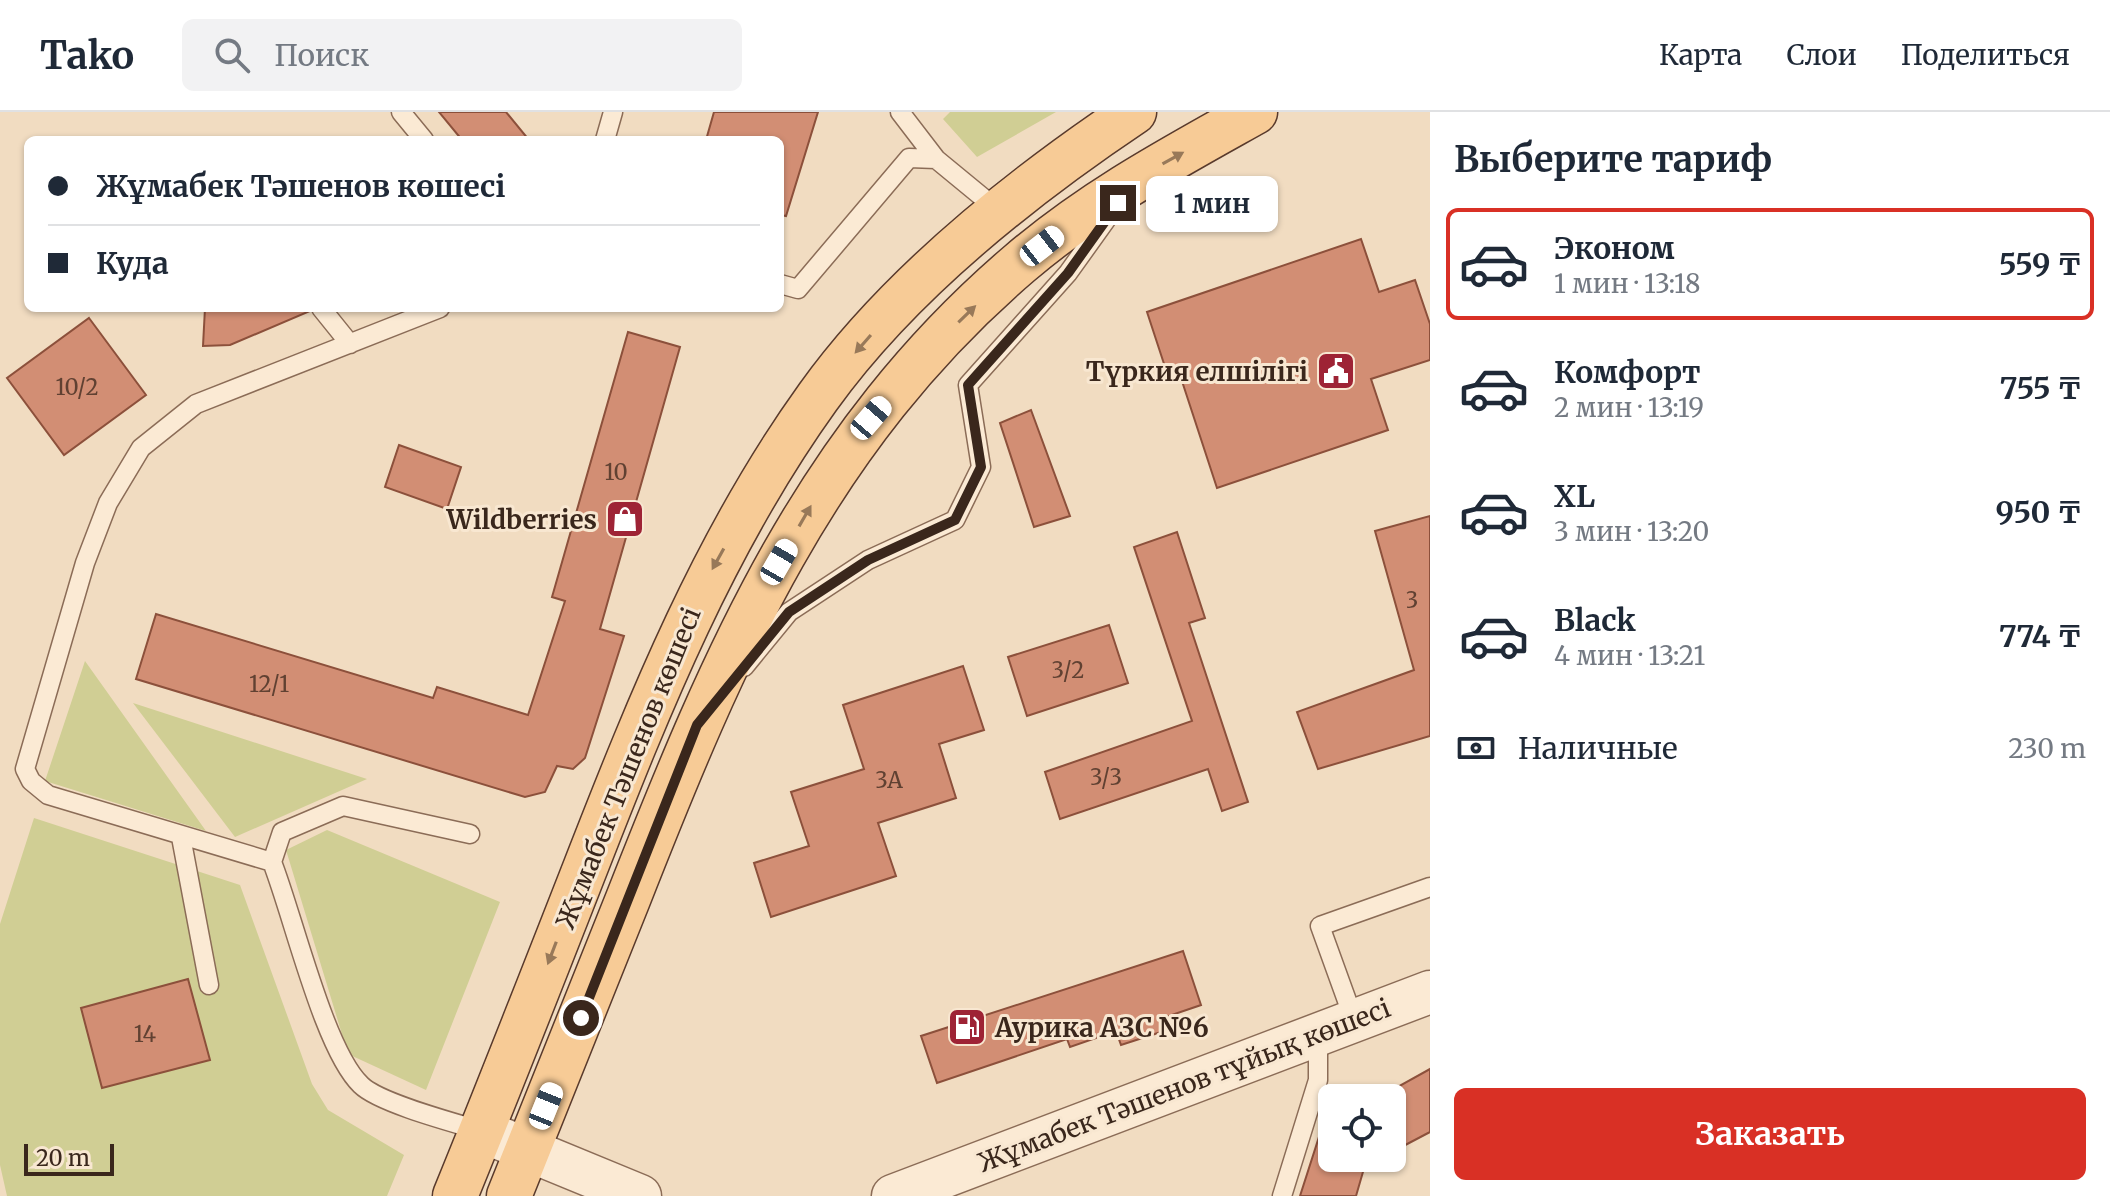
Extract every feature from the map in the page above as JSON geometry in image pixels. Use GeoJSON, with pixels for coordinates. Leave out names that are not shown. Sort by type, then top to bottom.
{"type":"FeatureCollection","features":[{"type":"Feature","properties":{"kind":"main road"},"geometry":{"type":"LineString","coordinates":[[998,210],[1096,112]]}},
{"type":"Feature","properties":{"kind":"main road","name":"Жұмабек Тәшенов көшесі"},"geometry":{"type":"LineString","coordinates":[[455,1196],[649,704],[701,591],[756,492],[820,394],[891,312],[998,210],[1134,112]]}},
{"type":"Feature","properties":{"kind":"main road","name":"Жұмабек Тәшенов көшесі"},"geometry":{"type":"LineString","coordinates":[[509,1196],[697,725],[747,617],[811,507],[871,418],[937,342],[1020,263],[1107,195],[1255,112]]}},
{"type":"Feature","properties":{"kind":"street","name":"Жұмабек Тәшенов тұйық көшесі"},"geometry":{"type":"LineString","coordinates":[[899,1195],[1430,992]]}},
{"type":"Feature","properties":{"kind":"street"},"geometry":{"type":"LineString","coordinates":[[482,1131],[640,1196]]}},
{"type":"Feature","properties":{"kind":"lane"},"geometry":{"type":"LineString","coordinates":[[401,112],[421,136]]}},
{"type":"Feature","properties":{"kind":"lane"},"geometry":{"type":"LineString","coordinates":[[606,136],[613,112]]}},
{"type":"Feature","properties":{"kind":"lane"},"geometry":{"type":"LineString","coordinates":[[900,112],[936,159],[998,210]]}},
{"type":"Feature","properties":{"kind":"lane"},"geometry":{"type":"LineString","coordinates":[[784,285],[798,289],[909,158],[936,159]]}},
{"type":"Feature","properties":{"kind":"lane"},"geometry":{"type":"LineString","coordinates":[[697,725],[789,612],[868,560],[955,520],[981,467],[968,385],[1068,273],[1135,179]]}},
{"type":"Feature","properties":{"kind":"lane"},"geometry":{"type":"LineString","coordinates":[[324,312],[350,344]]}},
{"type":"Feature","properties":{"kind":"lane"},"geometry":{"type":"LineString","coordinates":[[272,862],[48,795],[31,781],[25,769],[85,563],[108,503],[141,448],[196,404],[430,312]]}},
{"type":"Feature","properties":{"kind":"lane"},"geometry":{"type":"LineString","coordinates":[[470,834],[343,806],[282,832],[272,862],[335,1048],[362,1086],[426,1115],[482,1131]]}},
{"type":"Feature","properties":{"kind":"lane"},"geometry":{"type":"LineString","coordinates":[[181,837],[209,985]]}},
{"type":"Feature","properties":{"kind":"lane"},"geometry":{"type":"LineString","coordinates":[[1282,1196],[1336,1027],[1320,926],[1430,887]]}},
{"type":"Feature","properties":{"kind":"shaded area"},"geometry":{"type":"Polygon","coordinates":[[[950,112],[1056,112],[977,157],[943,119],[950,112]]]}},
{"type":"Feature","properties":{"kind":"shaded area"},"geometry":{"type":"Polygon","coordinates":[[[85,661],[206,831],[45,781],[85,661]]]}},
{"type":"Feature","properties":{"kind":"shaded area"},"geometry":{"type":"Polygon","coordinates":[[[133,703],[367,779],[235,837],[133,703]]]}},
{"type":"Feature","properties":{"kind":"shaded area"},"geometry":{"type":"Polygon","coordinates":[[[34,818],[240,885],[312,1084],[328,1110],[404,1155],[387,1196],[7,1196],[0,1165],[0,924],[34,818]]]}},
{"type":"Feature","properties":{"kind":"shaded area"},"geometry":{"type":"Polygon","coordinates":[[[327,830],[500,902],[426,1090],[348,1054],[286,850],[327,830]]]}},
{"type":"Feature","properties":{"kind":"building"},"geometry":{"type":"Polygon","coordinates":[[[439,112],[506,112],[526,136],[459,136],[439,112]]]}},
{"type":"Feature","properties":{"kind":"building"},"geometry":{"type":"Polygon","coordinates":[[[714,112],[818,112],[786,216],[784,136],[707,136],[714,112]]]}},
{"type":"Feature","properties":{"kind":"building"},"geometry":{"type":"Polygon","coordinates":[[[1361,239],[1379,292],[1415,280],[1430,324],[1430,360],[1371,379],[1388,430],[1217,488],[1179,372],[1168,376],[1147,312],[1361,239]]]}},
{"type":"Feature","properties":{"kind":"building"},"geometry":{"type":"Polygon","coordinates":[[[205,312],[308,312],[230,345],[203,346],[205,312]]]}},
{"type":"Feature","properties":{"kind":"building"},"geometry":{"type":"Polygon","coordinates":[[[89,318],[146,395],[64,455],[7,378],[89,318]]]}},
{"type":"Feature","properties":{"kind":"building"},"geometry":{"type":"Polygon","coordinates":[[[628,332],[680,347],[600,629],[624,636],[585,758],[573,769],[557,766],[545,792],[525,797],[136,679],[156,614],[433,698],[437,687],[528,715],[565,601],[552,597],[628,332]]]}},
{"type":"Feature","properties":{"kind":"building"},"geometry":{"type":"Polygon","coordinates":[[[1031,410],[1070,516],[1034,527],[1000,423],[1031,410]]]}},
{"type":"Feature","properties":{"kind":"building"},"geometry":{"type":"Polygon","coordinates":[[[399,445],[461,467],[447,509],[385,487],[399,445]]]}},
{"type":"Feature","properties":{"kind":"building"},"geometry":{"type":"Polygon","coordinates":[[[1430,516],[1430,736],[1318,769],[1297,712],[1414,670],[1375,531],[1430,516]]]}},
{"type":"Feature","properties":{"kind":"building"},"geometry":{"type":"Polygon","coordinates":[[[1177,532],[1205,618],[1189,623],[1248,802],[1222,811],[1208,769],[1060,819],[1045,772],[1192,721],[1134,547],[1177,532]]]}},
{"type":"Feature","properties":{"kind":"building"},"geometry":{"type":"Polygon","coordinates":[[[1109,625],[1128,683],[1027,716],[1008,657],[1109,625]]]}},
{"type":"Feature","properties":{"kind":"building"},"geometry":{"type":"Polygon","coordinates":[[[963,666],[984,730],[939,744],[956,798],[878,823],[896,876],[771,917],[754,863],[809,846],[791,792],[864,769],[843,705],[963,666]]]}},
{"type":"Feature","properties":{"kind":"building"},"geometry":{"type":"Polygon","coordinates":[[[1183,951],[1201,1005],[1160,1019],[1164,1031],[1121,1045],[1116,1031],[1070,1047],[1067,1039],[937,1083],[921,1036],[1183,951]]]}},
{"type":"Feature","properties":{"kind":"building"},"geometry":{"type":"Polygon","coordinates":[[[188,979],[210,1060],[102,1088],[81,1008],[188,979]]]}},
{"type":"Feature","properties":{"kind":"building"},"geometry":{"type":"Polygon","coordinates":[[[1430,1069],[1430,1132],[1406,1145],[1406,1084],[1403,1084],[1430,1069]]]}},
{"type":"Feature","properties":{"kind":"building"},"geometry":{"type":"Polygon","coordinates":[[[1318,1140],[1318,1172],[1363,1172],[1356,1196],[1300,1196],[1318,1140]]]}},
{"type":"Feature","properties":{"kind":"place","name":"Түркия елшілігі"},"geometry":{"type":"Point","coordinates":[1336,371]}},
{"type":"Feature","properties":{"kind":"place","name":"Wildberries"},"geometry":{"type":"Point","coordinates":[625,519]}},
{"type":"Feature","properties":{"kind":"place","name":"Аурика АЗС №6"},"geometry":{"type":"Point","coordinates":[967,1027]}},
{"type":"Feature","properties":{"kind":"route"},"geometry":{"type":"LineString","coordinates":[[581,1018],[697,725],[789,612],[868,560],[955,520],[981,467],[968,385],[1068,273],[1118,203]]}}]}
